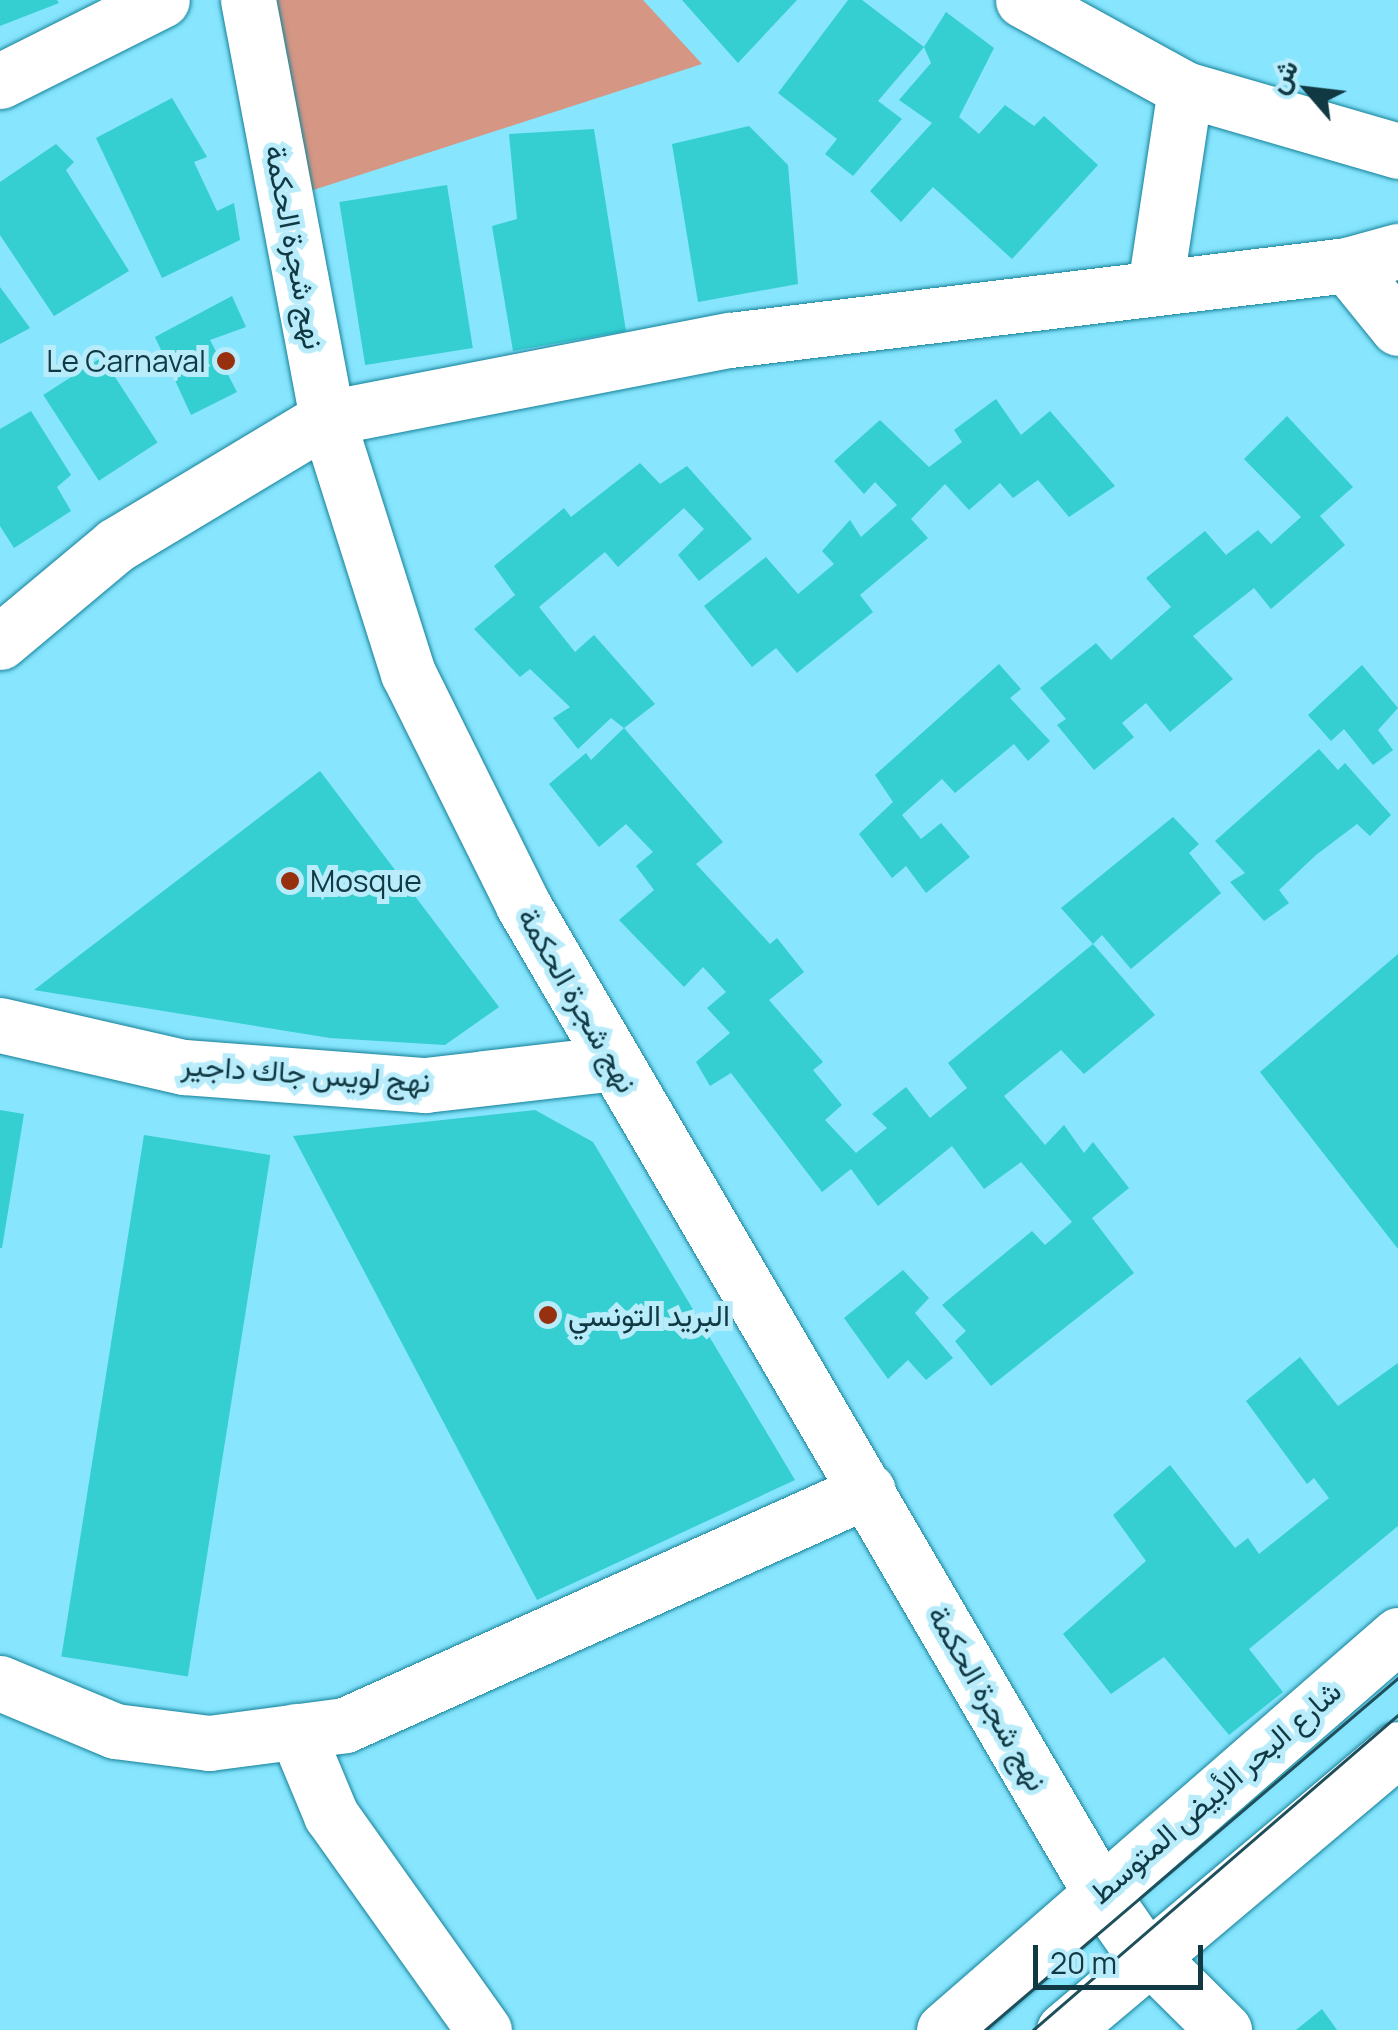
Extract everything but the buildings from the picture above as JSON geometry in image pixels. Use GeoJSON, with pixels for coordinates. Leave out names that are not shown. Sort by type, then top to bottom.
{"type":"FeatureCollection","features":[{"type":"Feature","properties":{"kind":"street"},"geometry":{"type":"LineString","coordinates":[[0,81],[162,0]]}},
{"type":"Feature","properties":{"kind":"street","name":"نهج شجرة الحكمة"},"geometry":{"type":"LineString","coordinates":[[248,0],[327,418],[408,673],[523,904],[614,1063],[1122,1920],[1224,2030]]}},
{"type":"Feature","properties":{"kind":"street"},"geometry":{"type":"LineString","coordinates":[[1024,0],[1185,88],[1398,152]]}},
{"type":"Feature","properties":{"kind":"street"},"geometry":{"type":"LineString","coordinates":[[1155,287],[1185,88]]}},
{"type":"Feature","properties":{"kind":"street"},"geometry":{"type":"LineString","coordinates":[[0,642],[116,546],[327,418],[730,340],[1372,258],[1398,328]]}},
{"type":"Feature","properties":{"kind":"street","name":"نهج لويس جاك داجير"},"geometry":{"type":"LineString","coordinates":[[0,1025],[184,1067],[425,1084],[614,1063]]}},
{"type":"Feature","properties":{"kind":"street"},"geometry":{"type":"LineString","coordinates":[[0,1683],[115,1731],[209,1742],[345,1725],[868,1490]]}},
{"type":"Feature","properties":{"kind":"street","name":"شارع البحر الأبيض المتوسط"},"geometry":{"type":"LineString","coordinates":[[1064,2030],[1122,1920],[1398,1635]]}},
{"type":"Feature","properties":{"kind":"street"},"geometry":{"type":"LineString","coordinates":[[296,1732],[332,1814],[484,2030]]}},
{"type":"Feature","properties":{"kind":"street","name":"شارع البحر الأبيض المتوسط"},"geometry":{"type":"LineString","coordinates":[[944,2030],[1398,1749]]}},
{"type":"Feature","properties":{"kind":"shaded area"},"geometry":{"type":"Polygon","coordinates":[[[266,0],[643,0],[702,64],[301,194],[266,0]]]}},
{"type":"Feature","properties":{"kind":"tram line"},"geometry":{"type":"LineString","coordinates":[[985,2030],[1398,1678]]}},
{"type":"Feature","properties":{"kind":"tram line"},"geometry":{"type":"LineString","coordinates":[[1033,2030],[1398,1715]]}},
{"type":"Feature","properties":{"kind":"place","name":"Le Carnaval"},"geometry":{"type":"Point","coordinates":[226,361]}},
{"type":"Feature","properties":{"kind":"place","name":"Mosque"},"geometry":{"type":"Point","coordinates":[290,881]}},
{"type":"Feature","properties":{"kind":"place","name":"البريد التونسي"},"geometry":{"type":"Point","coordinates":[548,1315]}}]}
